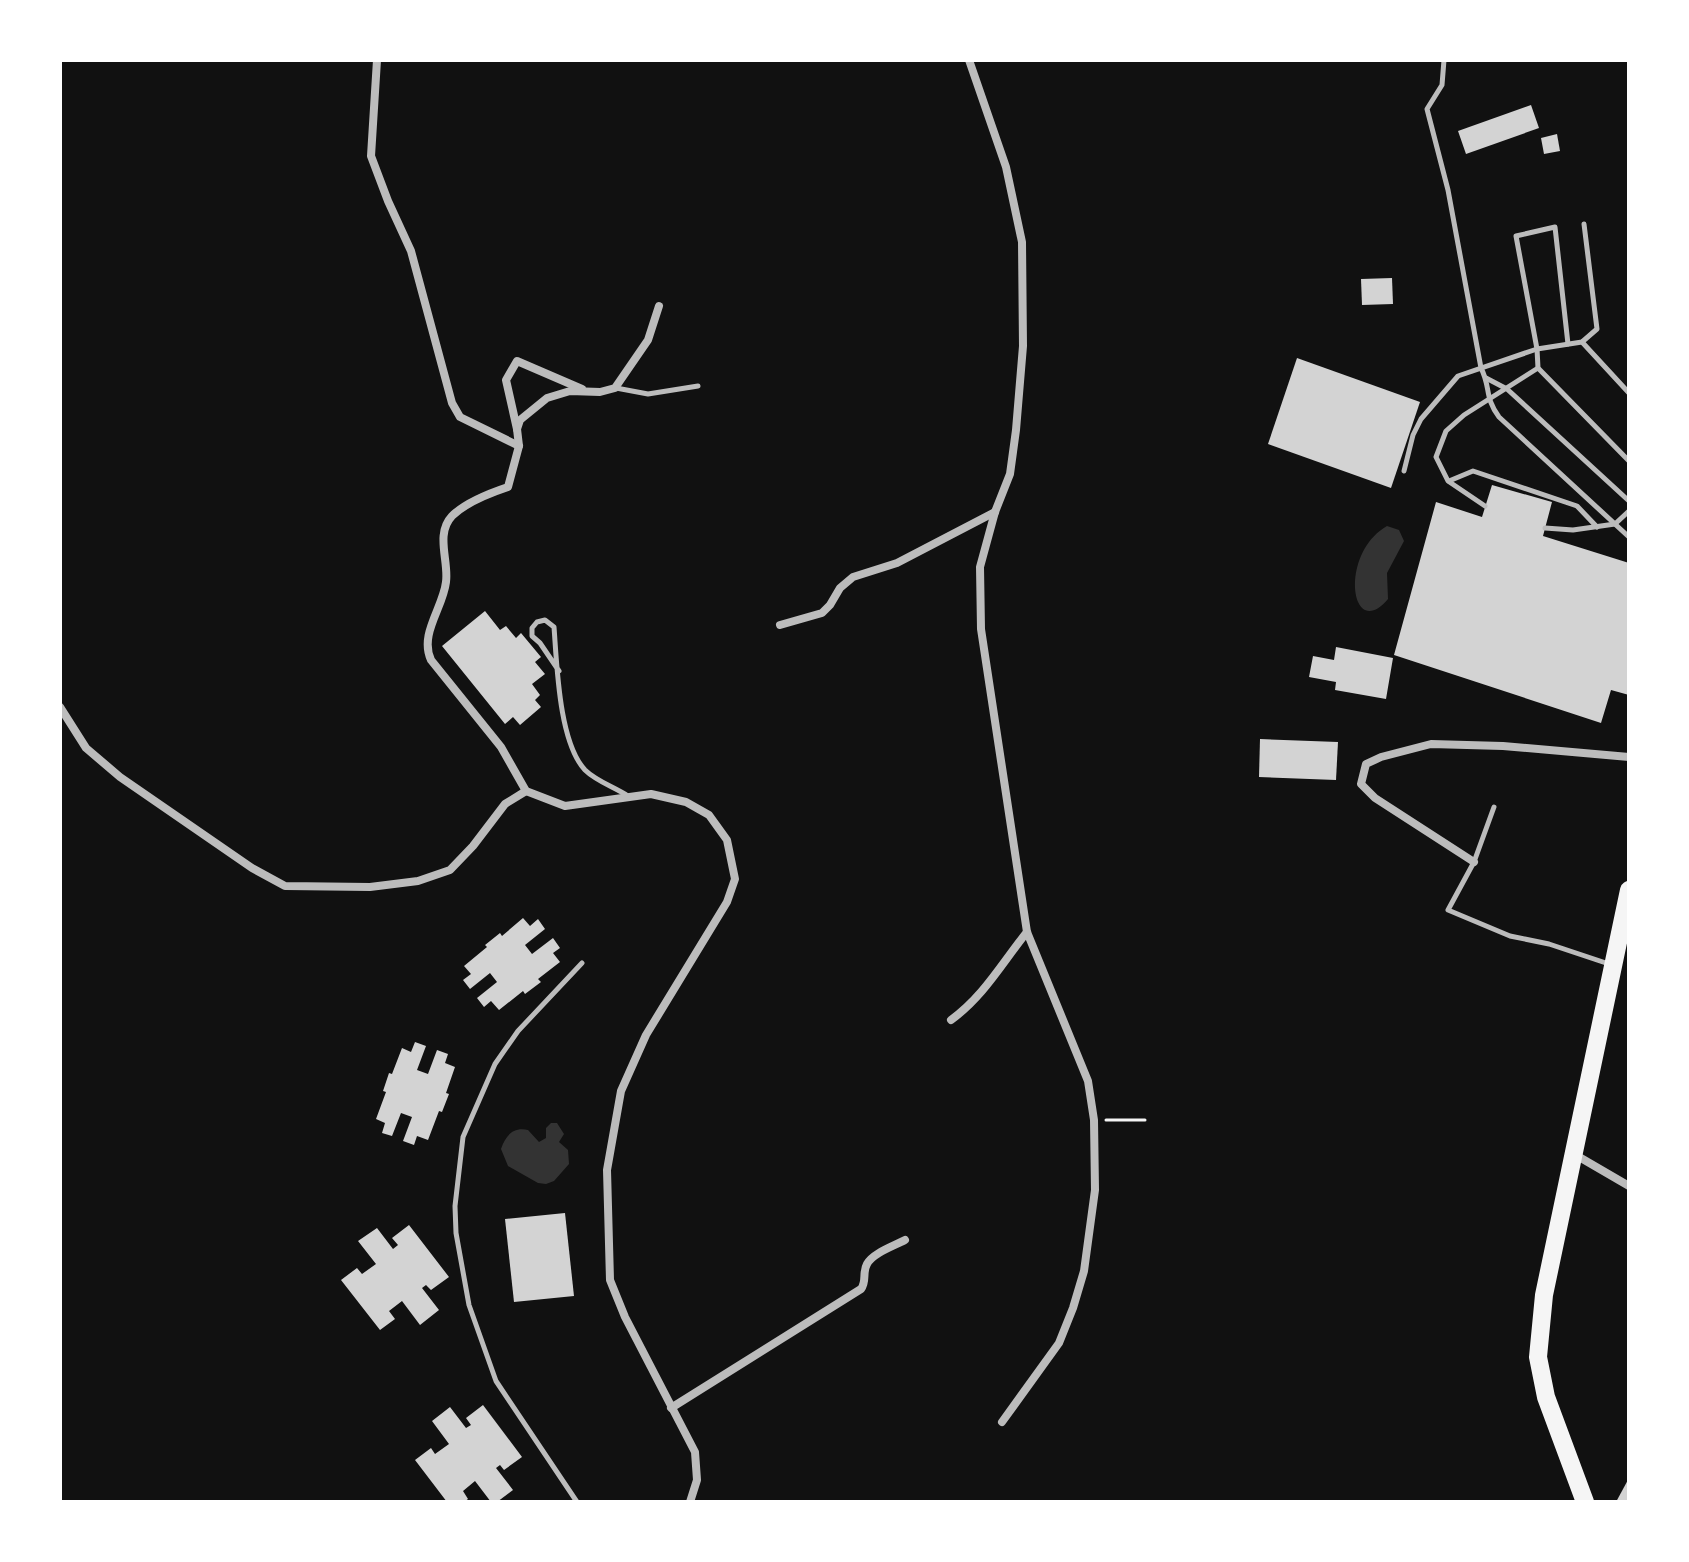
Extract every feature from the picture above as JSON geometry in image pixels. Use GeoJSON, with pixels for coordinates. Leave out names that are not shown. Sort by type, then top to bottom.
{"type":"FeatureCollection","features":[{"type":"Feature","properties":{"kind":"main road"},"geometry":{"type":"LineString","coordinates":[[1585,1502],[1546,1397],[1538,1357],[1544,1295],[1629,890]]}},
{"type":"Feature","properties":{"kind":"street"},"geometry":{"type":"LineString","coordinates":[[377,60],[371,156],[411,251],[452,403],[460,417],[519,446]]}},
{"type":"Feature","properties":{"kind":"street"},"geometry":{"type":"LineString","coordinates":[[969,60],[1006,167],[1022,242],[1023,346],[1016,430],[1010,474],[995,512],[980,567],[981,629],[1027,932],[1088,1081],[1094,1120],[1095,1190],[1084,1271],[1073,1308],[1059,1343],[1002,1422]]}},
{"type":"Feature","properties":{"kind":"street"},"geometry":{"type":"LineString","coordinates":[[517,429],[520,420],[547,398],[570,391],[615,388],[648,340],[659,306]]}},
{"type":"Feature","properties":{"kind":"street"},"geometry":{"type":"LineString","coordinates":[[587,392],[517,361],[506,380],[519,446],[508,487],[473,502],[450,517],[442,543],[446,582],[427,642],[431,660],[501,747],[526,791],[565,806],[651,794],[686,802],[709,815],[727,840],[735,879],[727,902],[646,1035],[621,1091],[607,1170],[610,1280],[625,1317],[695,1452],[697,1480],[690,1502]]}},
{"type":"Feature","properties":{"kind":"street"},"geometry":{"type":"LineString","coordinates":[[780,625],[822,613],[840,588],[853,577],[897,563],[995,512]]}},
{"type":"Feature","properties":{"kind":"street"},"geometry":{"type":"LineString","coordinates":[[60,707],[86,748],[120,777],[252,868],[285,886],[370,887],[418,881],[450,870],[505,804],[526,791]]}},
{"type":"Feature","properties":{"kind":"street"},"geometry":{"type":"LineString","coordinates":[[1474,862],[1375,798],[1361,784],[1366,764],[1431,744],[1550,749],[1629,757]]}},
{"type":"Feature","properties":{"kind":"street"},"geometry":{"type":"LineString","coordinates":[[951,1020],[985,990],[1027,932]]}},
{"type":"Feature","properties":{"kind":"street"},"geometry":{"type":"LineString","coordinates":[[1573,1153],[1629,1186]]}},
{"type":"Feature","properties":{"kind":"street"},"geometry":{"type":"LineString","coordinates":[[671,1408],[861,1289],[865,1284],[865,1267],[869,1260],[905,1240]]}},
{"type":"Feature","properties":{"kind":"lane"},"geometry":{"type":"LineString","coordinates":[[1444,60],[1442,85],[1427,109],[1448,190],[1481,368],[1486,378],[1488,402],[1499,417],[1629,537]]}},
{"type":"Feature","properties":{"kind":"lane"},"geometry":{"type":"LineString","coordinates":[[1404,471],[1413,435],[1421,419],[1458,376],[1537,349],[1582,342],[1597,329],[1584,224]]}},
{"type":"Feature","properties":{"kind":"lane"},"geometry":{"type":"LineString","coordinates":[[1568,344],[1555,227],[1516,236],[1538,368],[1628,459]]}},
{"type":"Feature","properties":{"kind":"lane"},"geometry":{"type":"LineString","coordinates":[[1582,342],[1629,393]]}},
{"type":"Feature","properties":{"kind":"lane"},"geometry":{"type":"LineString","coordinates":[[1485,506],[1448,481],[1436,457],[1446,431],[1464,415],[1538,368]]}},
{"type":"Feature","properties":{"kind":"lane"},"geometry":{"type":"LineString","coordinates":[[1486,378],[1507,389],[1629,501]]}},
{"type":"Feature","properties":{"kind":"lane"},"geometry":{"type":"LineString","coordinates":[[615,388],[648,394],[698,386]]}},
{"type":"Feature","properties":{"kind":"lane"},"geometry":{"type":"LineString","coordinates":[[1448,481],[1473,471],[1577,506],[1597,527]]}},
{"type":"Feature","properties":{"kind":"lane"},"geometry":{"type":"LineString","coordinates":[[1545,528],[1573,530],[1615,524],[1629,511]]}},
{"type":"Feature","properties":{"kind":"lane"},"geometry":{"type":"LineString","coordinates":[[559,671],[534,639],[531,632],[537,622],[549,622],[554,627],[554,634],[559,671],[566,738],[585,769],[631,798]]}},
{"type":"Feature","properties":{"kind":"lane"},"geometry":{"type":"LineString","coordinates":[[540,643],[551,640],[554,634]]}},
{"type":"Feature","properties":{"kind":"lane"},"geometry":{"type":"LineString","coordinates":[[1494,807],[1474,862],[1448,910],[1510,936],[1549,944],[1614,966]]}},
{"type":"Feature","properties":{"kind":"lane"},"geometry":{"type":"LineString","coordinates":[[577,1502],[496,1381],[469,1305],[456,1233],[455,1206],[463,1137],[495,1064],[518,1031],[582,963]]}},
{"type":"Feature","properties":{"kind":"path"},"geometry":{"type":"LineString","coordinates":[[1094,1120],[1145,1120]]}},
{"type":"Feature","properties":{"kind":"shaded area"},"geometry":{"type":"Polygon","coordinates":[[[1387,526],[1399,530],[1404,541],[1387,573],[1388,599],[1375,610],[1365,610],[1355,590],[1356,573],[1361,555],[1371,539],[1387,526]]]}},
{"type":"Feature","properties":{"kind":"shaded area"},"geometry":{"type":"Polygon","coordinates":[[[551,1123],[557,1123],[564,1134],[559,1142],[568,1150],[569,1164],[554,1181],[538,1183],[508,1166],[501,1149],[508,1136],[518,1130],[528,1130],[539,1142],[546,1138],[546,1128],[551,1123]]]}},
{"type":"Feature","properties":{"kind":"building"},"geometry":{"type":"Polygon","coordinates":[[[1531,105],[1539,128],[1466,154],[1458,131],[1531,105]]]}},
{"type":"Feature","properties":{"kind":"building"},"geometry":{"type":"Polygon","coordinates":[[[1557,134],[1560,151],[1544,154],[1541,138],[1557,134]]]}},
{"type":"Feature","properties":{"kind":"building"},"geometry":{"type":"Polygon","coordinates":[[[1392,278],[1393,304],[1362,305],[1361,279],[1392,278]]]}},
{"type":"Feature","properties":{"kind":"building"},"geometry":{"type":"Polygon","coordinates":[[[1297,358],[1420,402],[1391,488],[1268,444],[1297,358]]]}},
{"type":"Feature","properties":{"kind":"building"},"geometry":{"type":"Polygon","coordinates":[[[1492,485],[1552,502],[1543,536],[1629,563],[1629,695],[1611,690],[1601,723],[1394,655],[1436,502],[1482,517],[1492,485]]]}},
{"type":"Feature","properties":{"kind":"building"},"geometry":{"type":"Polygon","coordinates":[[[485,611],[500,630],[506,626],[516,638],[521,633],[541,657],[535,662],[545,674],[532,684],[540,695],[535,700],[541,707],[520,725],[513,717],[505,724],[442,646],[485,611]]]}},
{"type":"Feature","properties":{"kind":"building"},"geometry":{"type":"Polygon","coordinates":[[[1336,647],[1393,658],[1386,699],[1335,690],[1336,682],[1309,677],[1313,656],[1334,660],[1336,647]]]}},
{"type":"Feature","properties":{"kind":"building"},"geometry":{"type":"Polygon","coordinates":[[[1260,739],[1338,742],[1336,780],[1259,777],[1260,739]]]}},
{"type":"Feature","properties":{"kind":"building"},"geometry":{"type":"Polygon","coordinates":[[[523,918],[530,926],[538,919],[545,929],[525,945],[532,954],[553,938],[560,948],[553,953],[560,962],[538,979],[541,982],[525,994],[523,991],[499,1010],[491,1001],[484,1007],[477,998],[497,982],[490,973],[470,989],[463,980],[471,974],[464,966],[487,947],[485,945],[500,933],[502,936],[523,918]]]}},
{"type":"Feature","properties":{"kind":"building"},"geometry":{"type":"Polygon","coordinates":[[[415,1042],[426,1046],[417,1070],[428,1074],[437,1050],[448,1054],[445,1063],[455,1067],[446,1093],[449,1094],[428,1140],[417,1136],[414,1145],[403,1141],[412,1117],[401,1113],[392,1136],[382,1133],[385,1123],[376,1119],[389,1073],[392,1074],[402,1048],[411,1052],[415,1042]]]}},
{"type":"Feature","properties":{"kind":"building"},"geometry":{"type":"Polygon","coordinates":[[[565,1213],[574,1296],[514,1302],[505,1219],[565,1213]]]}},
{"type":"Feature","properties":{"kind":"building"},"geometry":{"type":"Polygon","coordinates":[[[409,1225],[449,1277],[431,1290],[426,1285],[422,1288],[439,1310],[420,1325],[402,1301],[389,1311],[395,1319],[380,1330],[341,1280],[357,1268],[362,1274],[376,1264],[358,1241],[377,1228],[393,1249],[398,1245],[392,1238],[409,1225]]]}},
{"type":"Feature","properties":{"kind":"building"},"geometry":{"type":"Polygon","coordinates":[[[483,1405],[522,1457],[504,1470],[500,1465],[496,1468],[513,1490],[497,1502],[491,1502],[475,1481],[463,1491],[468,1499],[464,1502],[447,1502],[415,1460],[431,1448],[435,1454],[449,1444],[432,1421],[450,1407],[466,1428],[471,1425],[466,1418],[483,1405]]]}},
{"type":"Feature","properties":{"kind":"building"},"geometry":{"type":"Polygon","coordinates":[[[1629,1478],[1629,1502],[1616,1502],[1629,1478]]]}}]}
